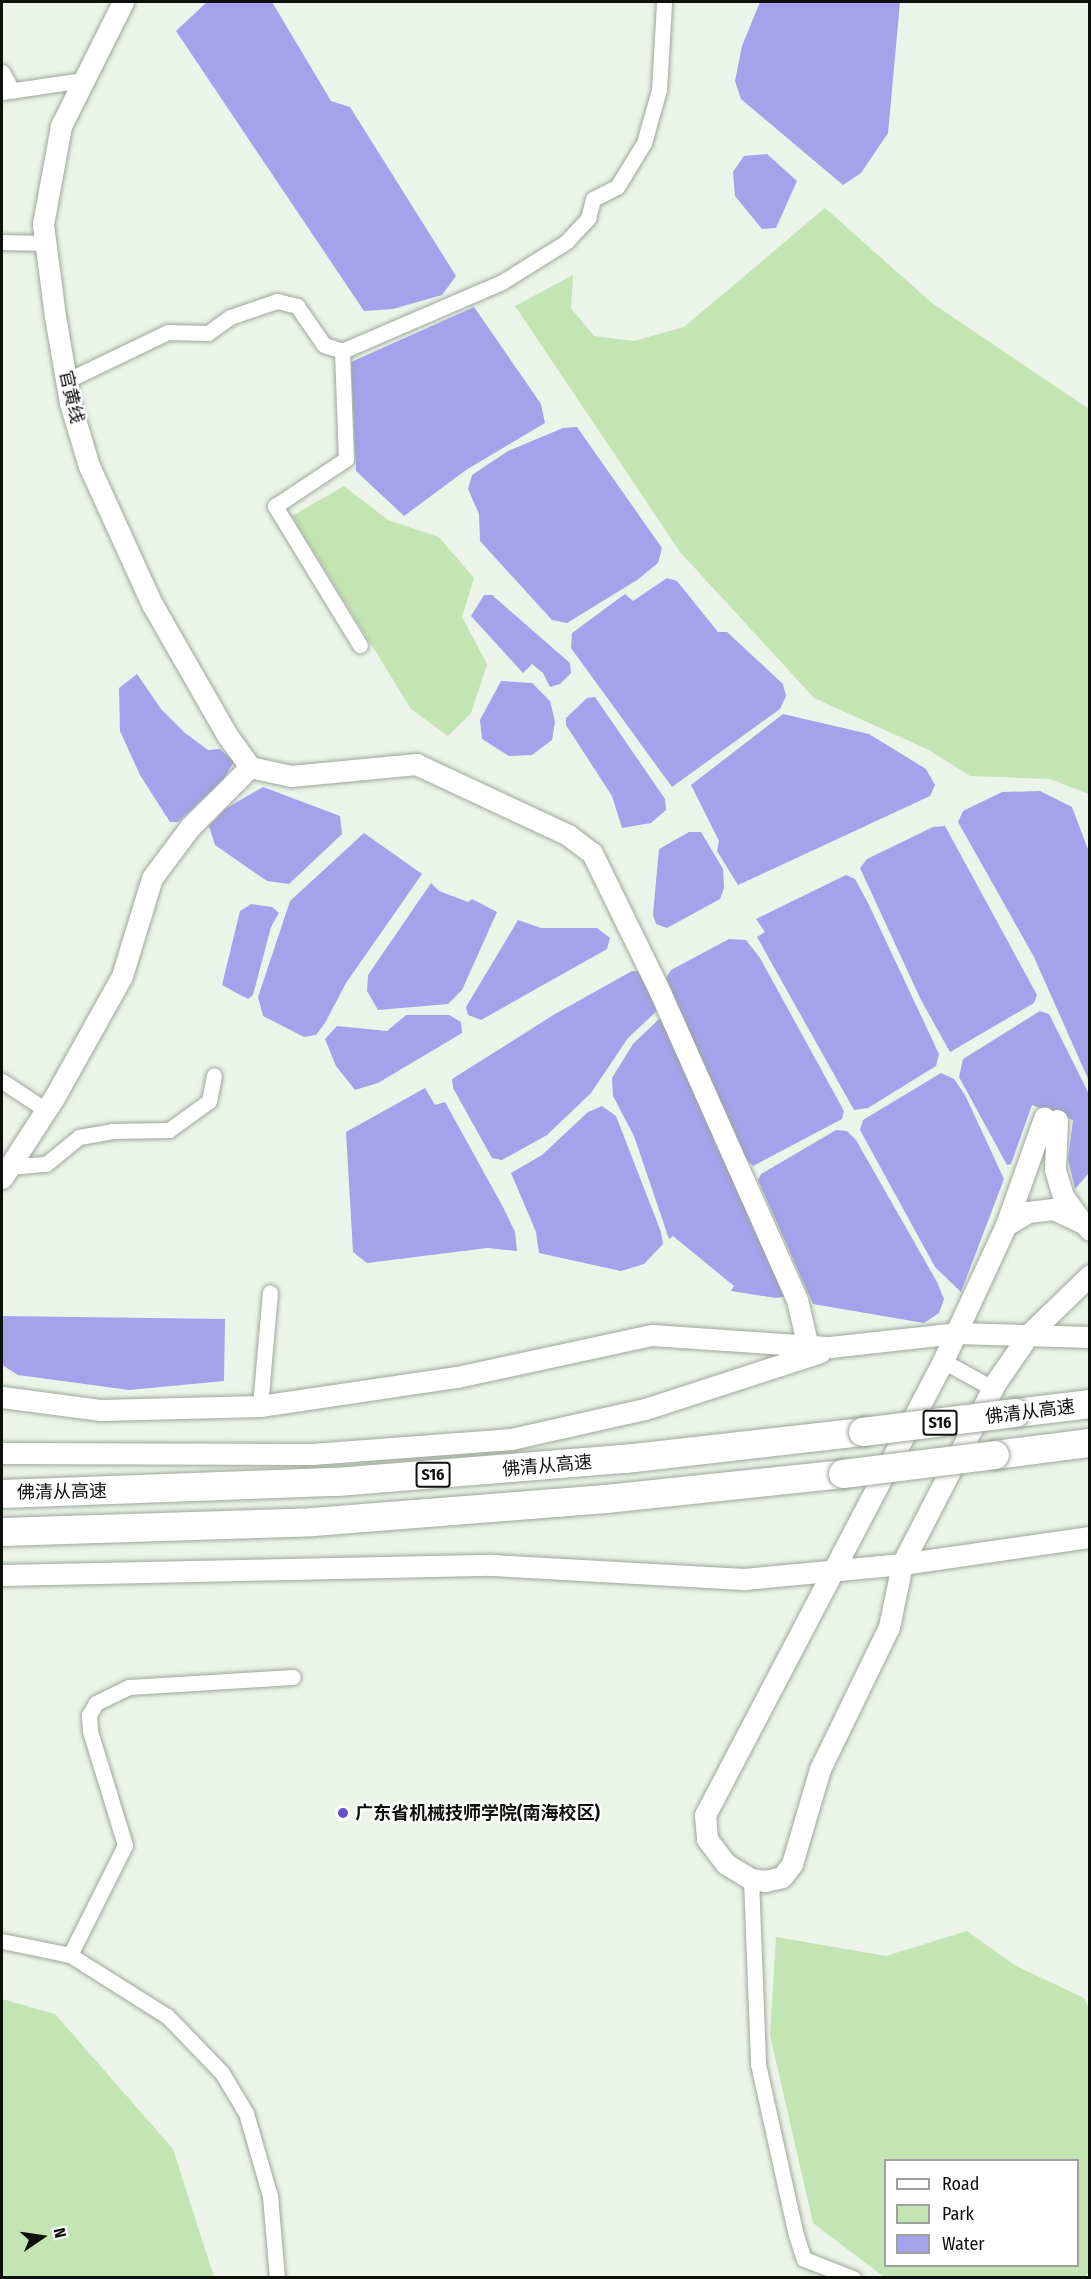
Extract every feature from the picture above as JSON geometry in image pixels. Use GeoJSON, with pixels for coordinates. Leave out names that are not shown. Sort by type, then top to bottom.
{"type":"FeatureCollection","features":[{"type":"Feature","properties":{"kind":"highway","name":"佛清从高速"},"geometry":{"type":"LineString","coordinates":[[2,1494],[348,1481],[626,1459],[1089,1404]]}},
{"type":"Feature","properties":{"kind":"highway","name":"佛清从高速"},"geometry":{"type":"LineString","coordinates":[[2,1532],[313,1522],[606,1499],[843,1474],[1089,1443]]}},
{"type":"Feature","properties":{"kind":"street","name":"官黄线"},"geometry":{"type":"LineString","coordinates":[[123,2],[61,126],[43,224],[66,381],[89,466],[152,604],[227,735],[250,767]]}},
{"type":"Feature","properties":{"kind":"street"},"geometry":{"type":"LineString","coordinates":[[66,381],[168,332],[208,333],[230,317],[277,300],[297,306],[324,345],[342,351],[502,282],[566,242],[588,218],[593,199],[617,187],[644,142],[659,90],[664,2]]}},
{"type":"Feature","properties":{"kind":"street"},"geometry":{"type":"LineString","coordinates":[[2,72],[7,91],[82,80]]}},
{"type":"Feature","properties":{"kind":"street"},"geometry":{"type":"LineString","coordinates":[[2,242],[46,243]]}},
{"type":"Feature","properties":{"kind":"street"},"geometry":{"type":"LineString","coordinates":[[342,351],[346,459],[275,506],[360,645]]}},
{"type":"Feature","properties":{"kind":"street"},"geometry":{"type":"LineString","coordinates":[[5,1173],[46,1110],[122,976],[152,878],[190,827],[250,767],[291,776],[416,764],[568,836],[592,853],[660,992],[797,1300],[808,1347]]}},
{"type":"Feature","properties":{"kind":"street"},"geometry":{"type":"LineString","coordinates":[[5,1173],[46,1164],[79,1137],[112,1131],[169,1130],[209,1101],[214,1075]]}},
{"type":"Feature","properties":{"kind":"street"},"geometry":{"type":"LineString","coordinates":[[2,1081],[46,1110]]}},
{"type":"Feature","properties":{"kind":"street"},"geometry":{"type":"LineString","coordinates":[[1086,1227],[1063,1196],[1055,1170],[1051,1119],[1006,1225],[943,1361],[829,1573],[748,1738],[705,1815],[706,1839],[726,1864],[751,1879],[765,1881],[782,1877],[792,1864],[820,1769],[889,1627],[902,1564],[992,1388],[1029,1334],[1089,1275]]}},
{"type":"Feature","properties":{"kind":"street"},"geometry":{"type":"LineString","coordinates":[[1006,1225],[1041,1208],[1064,1212],[1086,1227]]}},
{"type":"Feature","properties":{"kind":"street"},"geometry":{"type":"LineString","coordinates":[[260,1406],[270,1293]]}},
{"type":"Feature","properties":{"kind":"street"},"geometry":{"type":"LineString","coordinates":[[2,1397],[100,1410],[260,1406],[457,1377],[652,1335],[808,1347],[844,1346],[956,1333],[1089,1337]]}},
{"type":"Feature","properties":{"kind":"street"},"geometry":{"type":"LineString","coordinates":[[2,1453],[312,1454],[511,1439],[645,1409],[844,1346]]}},
{"type":"Feature","properties":{"kind":"street"},"geometry":{"type":"LineString","coordinates":[[943,1361],[992,1388]]}},
{"type":"Feature","properties":{"kind":"street"},"geometry":{"type":"LineString","coordinates":[[2,1575],[492,1565],[744,1579],[829,1573],[1089,1537]]}},
{"type":"Feature","properties":{"kind":"street"},"geometry":{"type":"LineString","coordinates":[[70,1955],[125,1845],[90,1731],[89,1714],[96,1703],[129,1687],[293,1677]]}},
{"type":"Feature","properties":{"kind":"street"},"geometry":{"type":"LineString","coordinates":[[751,1879],[758,2064],[796,2235],[804,2259],[853,2277]]}},
{"type":"Feature","properties":{"kind":"street"},"geometry":{"type":"LineString","coordinates":[[2,1941],[70,1955],[167,2016],[222,2073],[246,2114],[270,2196],[277,2277]]}},
{"type":"Feature","properties":{"kind":"green space"},"geometry":{"type":"Polygon","coordinates":[[[825,208],[932,303],[1089,409],[1089,794],[1050,779],[970,776],[929,750],[814,698],[680,552],[515,306],[573,275],[571,308],[594,336],[634,341],[684,327],[825,208]]]}},
{"type":"Feature","properties":{"kind":"green space"},"geometry":{"type":"Polygon","coordinates":[[[344,486],[388,520],[439,537],[474,578],[462,617],[487,664],[471,713],[448,736],[411,709],[292,516],[344,486]]]}},
{"type":"Feature","properties":{"kind":"green space"},"geometry":{"type":"Polygon","coordinates":[[[967,1931],[1016,1966],[1084,1998],[1089,2008],[1090,2269],[1085,2277],[884,2277],[813,2223],[770,2035],[776,1937],[886,1956],[967,1931]]]}},
{"type":"Feature","properties":{"kind":"green space"},"geometry":{"type":"Polygon","coordinates":[[[2,1999],[55,2014],[173,2149],[214,2277],[2,2277],[2,1999]]]}},
{"type":"Feature","properties":{"kind":"water"},"geometry":{"type":"Polygon","coordinates":[[[207,2],[272,2],[331,101],[350,107],[456,276],[442,295],[393,309],[364,311],[176,31],[207,2]]]}},
{"type":"Feature","properties":{"kind":"water"},"geometry":{"type":"Polygon","coordinates":[[[760,2],[900,2],[888,133],[861,173],[843,185],[741,99],[735,81],[742,46],[760,2]]]}},
{"type":"Feature","properties":{"kind":"water"},"geometry":{"type":"Polygon","coordinates":[[[767,154],[797,181],[776,228],[762,229],[735,196],[733,172],[744,156],[767,154]]]}},
{"type":"Feature","properties":{"kind":"water"},"geometry":{"type":"Polygon","coordinates":[[[474,307],[541,404],[545,423],[466,470],[404,516],[356,471],[351,362],[474,307]]]}},
{"type":"Feature","properties":{"kind":"water"},"geometry":{"type":"Polygon","coordinates":[[[577,427],[662,548],[658,563],[637,580],[567,623],[552,620],[480,541],[479,514],[468,489],[472,475],[508,451],[563,428],[577,427]]]}},
{"type":"Feature","properties":{"kind":"water"},"geometry":{"type":"Polygon","coordinates":[[[667,578],[677,581],[718,632],[727,632],[783,684],[786,696],[780,709],[672,787],[571,648],[572,633],[625,594],[633,601],[667,578]]]}},
{"type":"Feature","properties":{"kind":"water"},"geometry":{"type":"Polygon","coordinates":[[[484,595],[492,595],[570,663],[571,673],[560,684],[550,687],[543,673],[532,664],[523,673],[471,616],[484,595]]]}},
{"type":"Feature","properties":{"kind":"water"},"geometry":{"type":"Polygon","coordinates":[[[137,674],[161,709],[185,733],[208,750],[220,749],[234,762],[223,780],[178,822],[170,822],[140,775],[120,731],[119,688],[137,674]]]}},
{"type":"Feature","properties":{"kind":"water"},"geometry":{"type":"Polygon","coordinates":[[[501,681],[532,683],[550,701],[555,722],[552,740],[532,755],[509,756],[482,739],[480,720],[501,681]]]}},
{"type":"Feature","properties":{"kind":"water"},"geometry":{"type":"Polygon","coordinates":[[[595,697],[665,799],[666,810],[651,823],[622,828],[612,796],[566,725],[566,718],[587,698],[595,697]]]}},
{"type":"Feature","properties":{"kind":"water"},"geometry":{"type":"Polygon","coordinates":[[[783,714],[869,734],[926,769],[935,785],[930,796],[738,885],[717,851],[719,841],[691,785],[783,714]]]}},
{"type":"Feature","properties":{"kind":"water"},"geometry":{"type":"Polygon","coordinates":[[[263,787],[340,816],[342,834],[289,884],[267,881],[215,845],[209,826],[225,809],[263,787]]]}},
{"type":"Feature","properties":{"kind":"water"},"geometry":{"type":"Polygon","coordinates":[[[1040,791],[1072,807],[1089,852],[1089,1081],[1034,957],[958,822],[963,811],[1002,792],[1040,791]]]}},
{"type":"Feature","properties":{"kind":"water"},"geometry":{"type":"Polygon","coordinates":[[[945,826],[1037,995],[1034,1003],[950,1052],[921,1000],[860,868],[867,859],[933,827],[945,826]]]}},
{"type":"Feature","properties":{"kind":"water"},"geometry":{"type":"Polygon","coordinates":[[[689,832],[701,832],[723,869],[724,888],[720,899],[667,928],[656,924],[653,915],[659,849],[689,832]]]}},
{"type":"Feature","properties":{"kind":"water"},"geometry":{"type":"Polygon","coordinates":[[[364,833],[422,874],[346,983],[325,1023],[316,1035],[304,1037],[263,1016],[258,997],[290,901],[364,833]]]}},
{"type":"Feature","properties":{"kind":"water"},"geometry":{"type":"Polygon","coordinates":[[[846,875],[855,879],[868,903],[939,1054],[936,1066],[868,1108],[854,1110],[757,937],[765,932],[756,919],[846,875]]]}},
{"type":"Feature","properties":{"kind":"water"},"geometry":{"type":"Polygon","coordinates":[[[431,883],[439,891],[468,902],[472,899],[497,912],[462,990],[448,1004],[378,1010],[367,991],[368,975],[431,883]]]}},
{"type":"Feature","properties":{"kind":"water"},"geometry":{"type":"Polygon","coordinates":[[[251,904],[272,907],[279,913],[271,927],[253,995],[248,999],[222,985],[240,911],[251,904]]]}},
{"type":"Feature","properties":{"kind":"water"},"geometry":{"type":"Polygon","coordinates":[[[518,920],[541,928],[597,928],[610,938],[607,949],[481,1020],[468,1015],[466,1007],[518,920]]]}},
{"type":"Feature","properties":{"kind":"water"},"geometry":{"type":"Polygon","coordinates":[[[729,939],[746,940],[760,958],[844,1111],[842,1119],[753,1166],[745,1158],[665,979],[671,970],[729,939]]]}},
{"type":"Feature","properties":{"kind":"water"},"geometry":{"type":"Polygon","coordinates":[[[632,971],[645,972],[660,1008],[628,1038],[591,1093],[547,1135],[502,1160],[492,1158],[453,1088],[452,1079],[555,1014],[632,971]]]}},
{"type":"Feature","properties":{"kind":"water"},"geometry":{"type":"Polygon","coordinates":[[[1040,1011],[1049,1014],[1089,1094],[1089,1173],[1075,1189],[1068,1159],[1073,1120],[1032,1105],[1011,1164],[1007,1165],[959,1077],[963,1059],[1040,1011]]]}},
{"type":"Feature","properties":{"kind":"water"},"geometry":{"type":"Polygon","coordinates":[[[406,1015],[449,1015],[461,1022],[462,1033],[378,1083],[355,1090],[336,1066],[325,1039],[337,1026],[387,1031],[406,1015]]]}},
{"type":"Feature","properties":{"kind":"water"},"geometry":{"type":"Polygon","coordinates":[[[659,1019],[670,1023],[789,1296],[776,1298],[731,1291],[734,1286],[673,1236],[669,1239],[634,1136],[613,1096],[612,1078],[633,1044],[659,1019]]]}},
{"type":"Feature","properties":{"kind":"water"},"geometry":{"type":"Polygon","coordinates":[[[941,1073],[954,1079],[965,1095],[1004,1179],[961,1292],[935,1267],[860,1130],[863,1120],[941,1073]]]}},
{"type":"Feature","properties":{"kind":"water"},"geometry":{"type":"Polygon","coordinates":[[[425,1088],[435,1105],[445,1102],[503,1207],[515,1232],[517,1251],[487,1248],[367,1263],[353,1252],[346,1132],[425,1088]]]}},
{"type":"Feature","properties":{"kind":"water"},"geometry":{"type":"Polygon","coordinates":[[[602,1106],[616,1116],[661,1232],[663,1244],[644,1264],[621,1271],[539,1253],[536,1232],[511,1173],[542,1155],[588,1112],[602,1106]]]}},
{"type":"Feature","properties":{"kind":"water"},"geometry":{"type":"Polygon","coordinates":[[[836,1130],[847,1131],[856,1140],[937,1282],[944,1299],[939,1313],[924,1323],[813,1304],[758,1180],[761,1174],[836,1130]]]}},
{"type":"Feature","properties":{"kind":"water"},"geometry":{"type":"Polygon","coordinates":[[[2,1316],[225,1319],[224,1381],[129,1390],[18,1375],[2,1365],[2,1316]]]}},
{"type":"Feature","properties":{"kind":"place","name":"广东省机械技师学院(南海校区)"},"geometry":{"type":"Point","coordinates":[343,1813]}}]}
